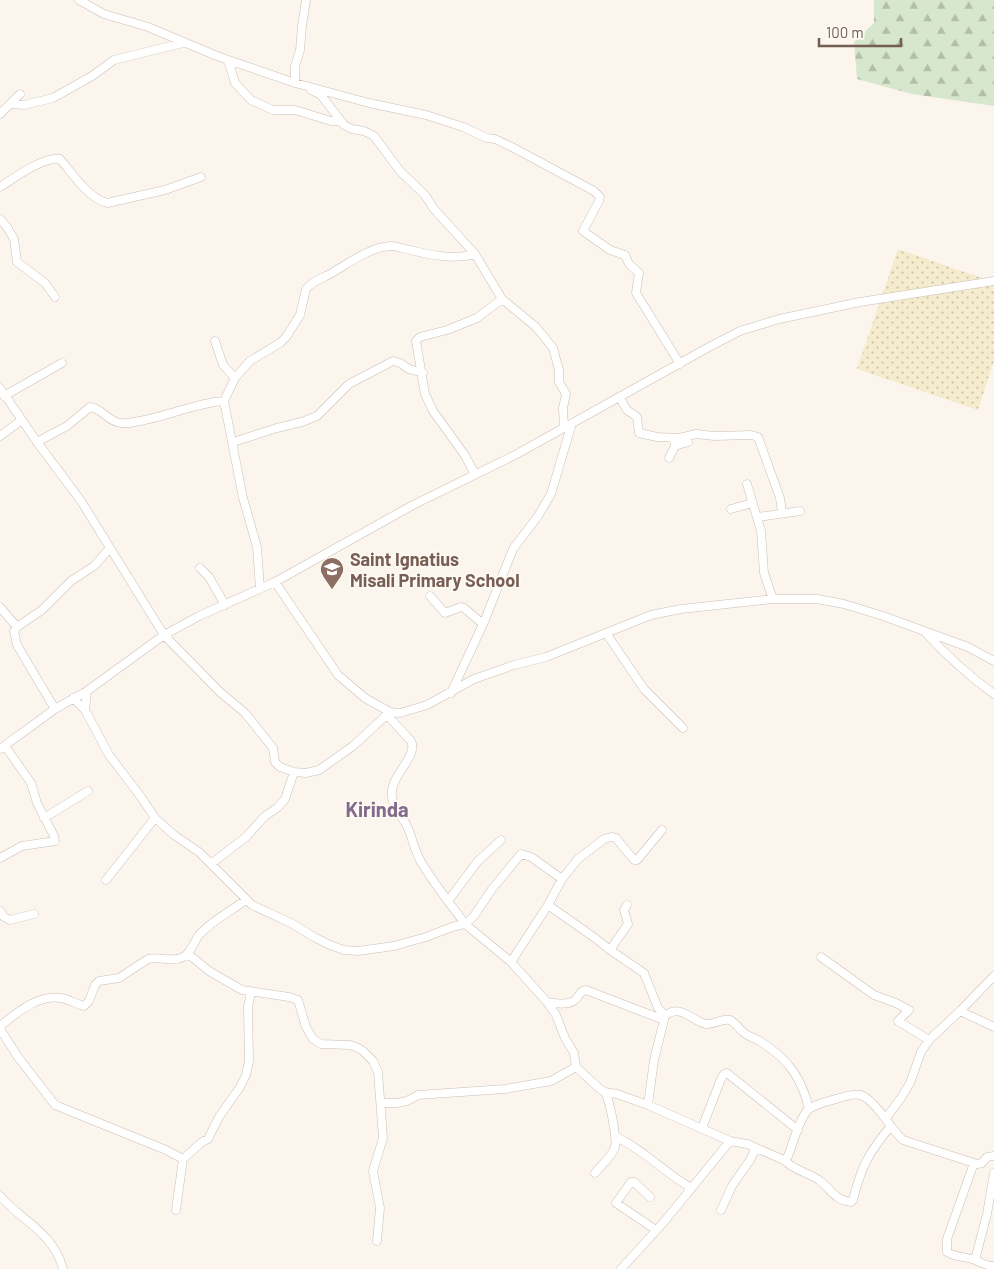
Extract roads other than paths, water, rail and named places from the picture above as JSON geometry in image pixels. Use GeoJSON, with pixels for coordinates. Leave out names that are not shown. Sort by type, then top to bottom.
{"type":"FeatureCollection","features":[{"type":"Feature","properties":{"kind":"street"},"geometry":{"type":"LineString","coordinates":[[79,0],[104,14],[148,27],[228,60],[299,84],[426,116],[463,127],[487,138],[496,139],[594,192],[600,196],[599,201],[583,231],[610,250],[625,255],[629,264],[639,273],[636,293],[680,364]]}},
{"type":"Feature","properties":{"kind":"street"},"geometry":{"type":"LineString","coordinates":[[306,0],[300,50],[295,66],[299,84],[320,95],[341,121],[352,129],[364,131],[374,136],[400,171],[425,195],[434,209],[474,254],[502,299],[536,327],[553,348],[559,370],[559,382],[566,394],[563,408],[564,428]]}},
{"type":"Feature","properties":{"kind":"street"},"geometry":{"type":"LineString","coordinates":[[11,104],[24,106],[52,98],[92,76],[114,60],[183,43]]}},
{"type":"Feature","properties":{"kind":"street"},"geometry":{"type":"LineString","coordinates":[[228,60],[235,83],[251,100],[273,110],[295,110],[331,121],[341,121]]}},
{"type":"Feature","properties":{"kind":"street"},"geometry":{"type":"LineString","coordinates":[[0,114],[20,94]]}},
{"type":"Feature","properties":{"kind":"street"},"geometry":{"type":"LineString","coordinates":[[0,187],[41,163],[56,158],[60,159],[88,192],[107,203],[165,190],[201,177]]}},
{"type":"Feature","properties":{"kind":"street"},"geometry":{"type":"LineString","coordinates":[[0,219],[12,233],[17,262],[45,283],[55,297]]}},
{"type":"Feature","properties":{"kind":"street"},"geometry":{"type":"LineString","coordinates":[[260,589],[257,546],[226,418],[224,401],[235,378],[250,361],[280,344],[286,337],[300,315],[308,286],[316,280],[329,276],[355,258],[389,246],[445,256],[457,257],[474,254]]}},
{"type":"Feature","properties":{"kind":"street"},"geometry":{"type":"LineString","coordinates":[[0,858],[22,846],[53,842],[54,836],[37,803],[31,783],[2,747],[55,709],[87,691],[164,635],[275,582],[413,505],[517,454],[740,331],[779,319],[860,302],[994,281]]}},
{"type":"Feature","properties":{"kind":"street"},"geometry":{"type":"LineString","coordinates":[[475,474],[464,454],[433,411],[425,394],[423,372],[418,357],[416,341],[418,337],[447,330],[477,318],[502,299]]}},
{"type":"Feature","properties":{"kind":"street"},"geometry":{"type":"LineString","coordinates":[[215,341],[223,365],[235,378]]}},
{"type":"Feature","properties":{"kind":"street"},"geometry":{"type":"LineString","coordinates":[[233,442],[317,416],[350,384],[393,361],[409,369],[423,372]]}},
{"type":"Feature","properties":{"kind":"street"},"geometry":{"type":"LineString","coordinates":[[4,396],[62,363]]}},
{"type":"Feature","properties":{"kind":"street"},"geometry":{"type":"LineString","coordinates":[[0,388],[80,501],[164,635],[220,692],[245,713],[273,748],[275,762],[280,767],[294,772],[312,772],[330,764],[372,730],[389,713],[400,713],[427,705],[474,679],[514,665],[546,657],[650,615],[681,609],[774,599],[829,600],[883,616],[968,647],[994,661]]}},
{"type":"Feature","properties":{"kind":"street"},"geometry":{"type":"LineString","coordinates":[[620,398],[627,410],[637,417],[639,432],[674,442],[688,442]]}},
{"type":"Feature","properties":{"kind":"street"},"geometry":{"type":"LineString","coordinates":[[37,442],[67,426],[90,407],[96,408],[114,421],[122,423],[151,419],[205,403],[224,401]]}},
{"type":"Feature","properties":{"kind":"street"},"geometry":{"type":"LineString","coordinates":[[0,436],[22,420]]}},
{"type":"Feature","properties":{"kind":"street"},"geometry":{"type":"LineString","coordinates":[[451,693],[483,624],[512,549],[538,516],[551,494],[572,423]]}},
{"type":"Feature","properties":{"kind":"street"},"geometry":{"type":"LineString","coordinates":[[674,442],[696,434],[714,436],[751,435],[758,437],[780,498],[782,512]]}},
{"type":"Feature","properties":{"kind":"street"},"geometry":{"type":"LineString","coordinates":[[669,458],[674,442]]}},
{"type":"Feature","properties":{"kind":"street"},"geometry":{"type":"LineString","coordinates":[[748,484],[761,532],[764,573],[774,599]]}},
{"type":"Feature","properties":{"kind":"street"},"geometry":{"type":"LineString","coordinates":[[731,509],[752,502]]}},
{"type":"Feature","properties":{"kind":"street"},"geometry":{"type":"LineString","coordinates":[[758,517],[782,512],[800,511]]}},
{"type":"Feature","properties":{"kind":"street"},"geometry":{"type":"LineString","coordinates":[[55,709],[18,645],[14,634],[17,626],[42,610],[71,582],[94,566],[110,548]]}},
{"type":"Feature","properties":{"kind":"street"},"geometry":{"type":"LineString","coordinates":[[200,568],[209,577],[225,605]]}},
{"type":"Feature","properties":{"kind":"street"},"geometry":{"type":"LineString","coordinates":[[275,582],[338,675],[365,698],[389,713],[411,741],[412,752],[391,790],[392,798],[407,826],[420,860],[465,924],[511,962],[547,1002],[556,1015],[565,1038],[574,1053],[576,1068],[605,1092],[609,1100],[616,1137],[612,1153],[595,1173]]}},
{"type":"Feature","properties":{"kind":"street"},"geometry":{"type":"LineString","coordinates":[[430,596],[445,613],[464,608],[483,624]]}},
{"type":"Feature","properties":{"kind":"street"},"geometry":{"type":"LineString","coordinates":[[0,607],[17,626]]}},
{"type":"Feature","properties":{"kind":"street"},"geometry":{"type":"LineString","coordinates":[[924,631],[949,656],[994,694]]}},
{"type":"Feature","properties":{"kind":"street"},"geometry":{"type":"LineString","coordinates":[[606,634],[644,689],[683,728]]}},
{"type":"Feature","properties":{"kind":"street"},"geometry":{"type":"LineString","coordinates":[[85,710],[87,691]]}},
{"type":"Feature","properties":{"kind":"street"},"geometry":{"type":"LineString","coordinates":[[73,698],[85,710],[109,754],[163,827],[199,852],[252,905],[293,924],[314,937],[344,950],[380,949],[465,924],[474,916],[492,888],[521,854],[531,857],[562,879]]}},
{"type":"Feature","properties":{"kind":"street"},"geometry":{"type":"LineString","coordinates":[[212,864],[246,837],[265,816],[278,808],[285,799],[294,772]]}},
{"type":"Feature","properties":{"kind":"street"},"geometry":{"type":"LineString","coordinates":[[44,818],[88,791]]}},
{"type":"Feature","properties":{"kind":"street"},"geometry":{"type":"LineString","coordinates":[[106,880],[155,818]]}},
{"type":"Feature","properties":{"kind":"street"},"geometry":{"type":"LineString","coordinates":[[511,962],[548,905],[562,879],[578,859],[604,839],[611,837],[616,838],[636,861],[662,830]]}},
{"type":"Feature","properties":{"kind":"street"},"geometry":{"type":"LineString","coordinates":[[448,902],[478,861],[501,840]]}},
{"type":"Feature","properties":{"kind":"street"},"geometry":{"type":"LineString","coordinates":[[183,1159],[166,1150],[55,1105],[18,1057],[0,1028],[33,1004],[47,999],[59,998],[84,1006],[89,1001],[95,985],[99,981],[119,978],[148,959],[176,959],[190,954],[201,934],[212,923],[246,900]]}},
{"type":"Feature","properties":{"kind":"street"},"geometry":{"type":"LineString","coordinates":[[548,905],[644,973],[658,1008],[665,1018]]}},
{"type":"Feature","properties":{"kind":"street"},"geometry":{"type":"LineString","coordinates":[[610,950],[628,924],[624,910],[627,905]]}},
{"type":"Feature","properties":{"kind":"street"},"geometry":{"type":"LineString","coordinates":[[0,911],[10,920],[34,914]]}},
{"type":"Feature","properties":{"kind":"street"},"geometry":{"type":"LineString","coordinates":[[190,954],[209,971],[242,990],[298,1000],[306,1027],[313,1039],[321,1044],[350,1045],[363,1051],[373,1061],[378,1072],[383,1143],[374,1171],[380,1208],[377,1241]]}},
{"type":"Feature","properties":{"kind":"street"},"geometry":{"type":"LineString","coordinates":[[822,957],[874,995],[909,1010],[898,1021],[929,1040]]}},
{"type":"Feature","properties":{"kind":"street"},"geometry":{"type":"LineString","coordinates":[[886,1118],[910,1083],[921,1052],[929,1040],[994,976]]}},
{"type":"Feature","properties":{"kind":"street"},"geometry":{"type":"LineString","coordinates":[[547,1002],[570,1003],[576,999],[581,991],[586,990],[665,1018]]}},
{"type":"Feature","properties":{"kind":"street"},"geometry":{"type":"LineString","coordinates":[[176,1210],[183,1159],[208,1139],[219,1117],[246,1075],[249,1061],[248,1007],[251,992]]}},
{"type":"Feature","properties":{"kind":"street"},"geometry":{"type":"LineString","coordinates":[[648,1105],[654,1060],[665,1018],[670,1012],[680,1011],[705,1024],[726,1019],[761,1042],[783,1059],[797,1074],[805,1092],[809,1109]]}},
{"type":"Feature","properties":{"kind":"street"},"geometry":{"type":"LineString","coordinates":[[960,1011],[994,1027]]}},
{"type":"Feature","properties":{"kind":"street"},"geometry":{"type":"LineString","coordinates":[[381,1103],[407,1101],[418,1095],[505,1089],[551,1081],[576,1068]]}},
{"type":"Feature","properties":{"kind":"street"},"geometry":{"type":"LineString","coordinates":[[702,1128],[721,1079],[727,1073],[798,1130]]}},
{"type":"Feature","properties":{"kind":"street"},"geometry":{"type":"LineString","coordinates":[[605,1092],[617,1094],[648,1105],[730,1141],[756,1148],[784,1160],[794,1168],[820,1181],[834,1196],[851,1202],[868,1155],[890,1126]]}},
{"type":"Feature","properties":{"kind":"street"},"geometry":{"type":"LineString","coordinates":[[784,1160],[788,1156],[801,1120],[809,1109],[821,1103],[858,1094],[867,1098],[904,1140],[981,1164],[987,1157],[994,1156]]}},
{"type":"Feature","properties":{"kind":"street"},"geometry":{"type":"LineString","coordinates":[[616,1137],[641,1150],[680,1182],[692,1188]]}},
{"type":"Feature","properties":{"kind":"street"},"geometry":{"type":"LineString","coordinates":[[621,1269],[692,1188],[730,1141]]}},
{"type":"Feature","properties":{"kind":"street"},"geometry":{"type":"LineString","coordinates":[[721,1210],[732,1186],[756,1148]]}},
{"type":"Feature","properties":{"kind":"street"},"geometry":{"type":"LineString","coordinates":[[974,1162],[946,1243],[948,1252],[952,1256],[994,1266]]}},
{"type":"Feature","properties":{"kind":"street"},"geometry":{"type":"LineString","coordinates":[[975,1260],[987,1214],[994,1173]]}},
{"type":"Feature","properties":{"kind":"street"},"geometry":{"type":"LineString","coordinates":[[650,1197],[634,1182],[631,1182],[616,1203],[656,1230]]}},
{"type":"Feature","properties":{"kind":"street"},"geometry":{"type":"LineString","coordinates":[[0,1196],[46,1238],[59,1258],[63,1269]]}},
{"type":"Feature","properties":{"kind":"place","name":"Saint Ignatius Misali Primary School"},"geometry":{"type":"Point","coordinates":[332,590]}},
{"type":"Feature","properties":{"kind":"district","name":"Kirinda"},"geometry":{"type":"Point","coordinates":[377,809]}}]}
